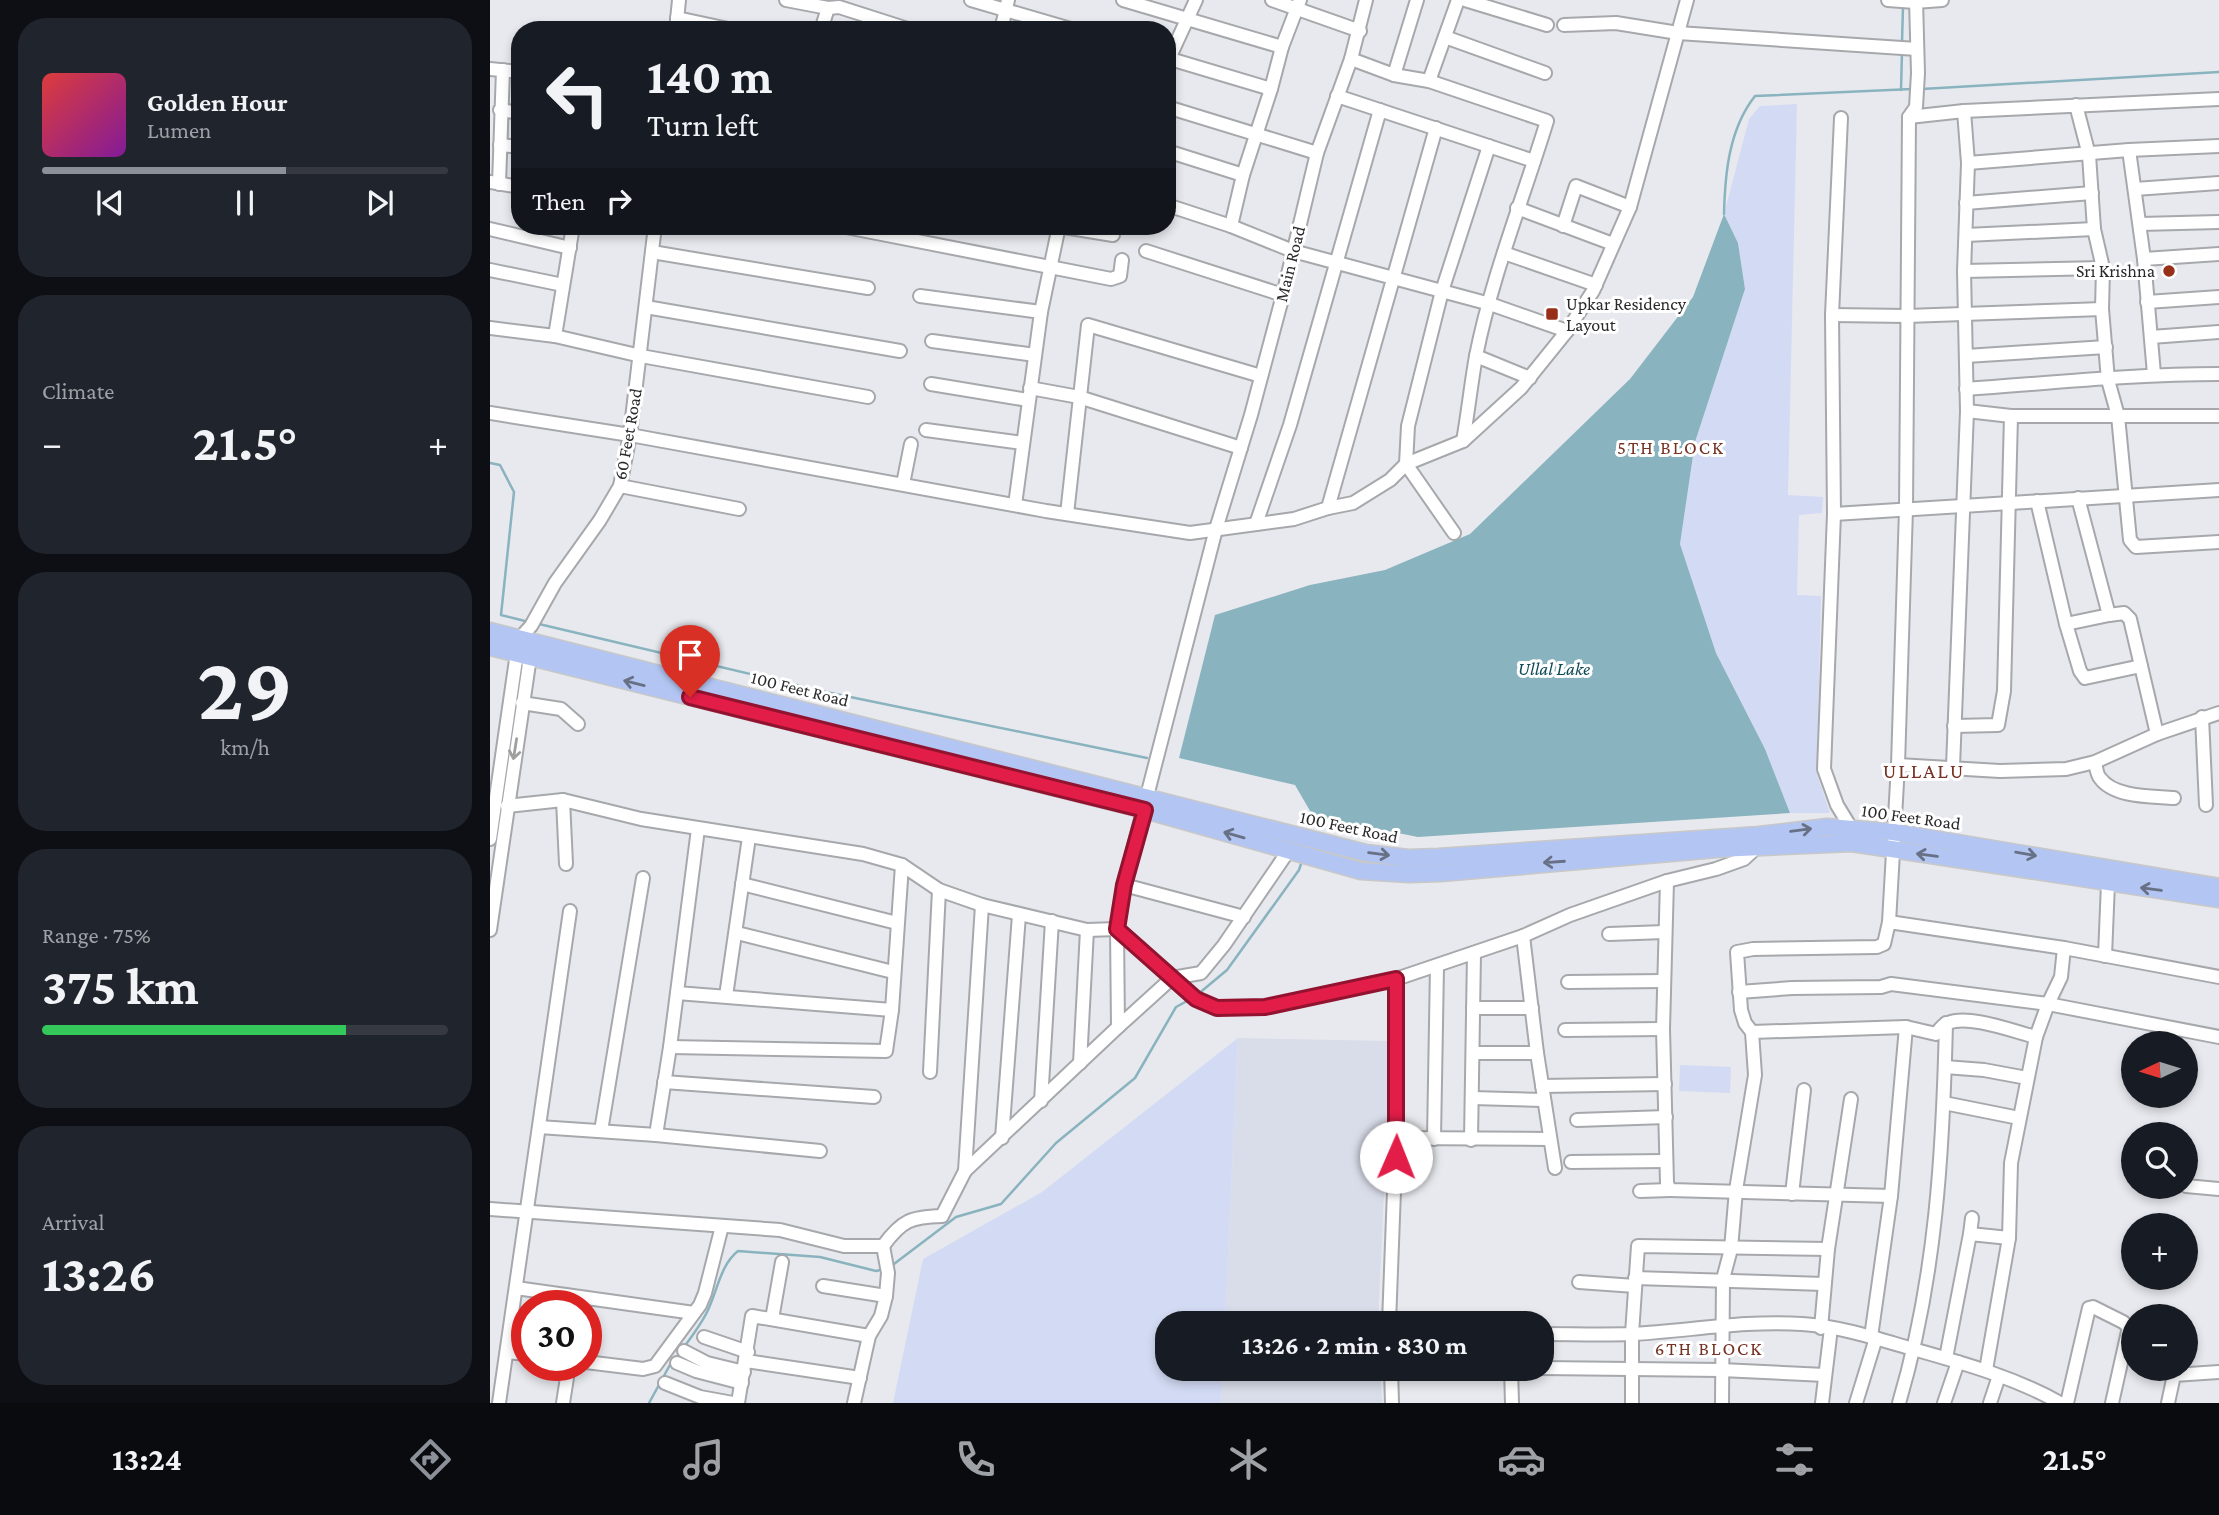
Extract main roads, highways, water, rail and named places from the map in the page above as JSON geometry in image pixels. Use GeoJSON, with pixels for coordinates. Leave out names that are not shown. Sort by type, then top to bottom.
{"type":"FeatureCollection","features":[{"type":"Feature","properties":{"kind":"main road","name":"100 Feet Road"},"geometry":{"type":"LineString","coordinates":[[491,637],[528,638],[1147,803],[1301,847],[1408,858],[1759,841],[1839,843],[2219,899]]}},
{"type":"Feature","properties":{"kind":"main road","name":"100 Feet Road"},"geometry":{"type":"LineString","coordinates":[[1759,841],[1827,827],[1893,832],[2219,887]]}},
{"type":"Feature","properties":{"kind":"water","name":"Ullal Lake"},"geometry":{"type":"Polygon","coordinates":[[[1724,214],[1738,243],[1745,289],[1695,442],[1680,544],[1716,653],[1765,749],[1790,813],[1418,837],[1313,816],[1295,785],[1179,758],[1215,615],[1310,585],[1385,570],[1470,534],[1630,379],[1693,297],[1724,214]]]}},
{"type":"Feature","properties":{"kind":"waterway"},"geometry":{"type":"LineString","coordinates":[[1902,42],[1903,7]]}},
{"type":"Feature","properties":{"kind":"waterway"},"geometry":{"type":"LineString","coordinates":[[1901,90],[1902,52]]}},
{"type":"Feature","properties":{"kind":"waterway"},"geometry":{"type":"LineString","coordinates":[[1922,89],[2219,72]]}},
{"type":"Feature","properties":{"kind":"waterway"},"geometry":{"type":"LineString","coordinates":[[1724,214],[1730,152],[1739,123],[1755,96],[1912,89]]}},
{"type":"Feature","properties":{"kind":"waterway"},"geometry":{"type":"LineString","coordinates":[[490,463],[500,465],[514,492],[501,615],[529,622]]}},
{"type":"Feature","properties":{"kind":"waterway"},"geometry":{"type":"LineString","coordinates":[[539,624],[826,692],[1147,758]]}},
{"type":"Feature","properties":{"kind":"waterway"},"geometry":{"type":"LineString","coordinates":[[1313,816],[1315,823]]}},
{"type":"Feature","properties":{"kind":"waterway"},"geometry":{"type":"LineString","coordinates":[[1197,995],[1227,970],[1299,870],[1302,861]]}},
{"type":"Feature","properties":{"kind":"waterway"},"geometry":{"type":"LineString","coordinates":[[890,1267],[956,1217],[1001,1204],[1056,1143],[1135,1078],[1176,1007],[1189,1000]]}},
{"type":"Feature","properties":{"kind":"waterway"},"geometry":{"type":"LineString","coordinates":[[684,1347],[706,1315],[727,1263],[738,1251],[820,1257],[876,1271],[884,1269]]}},
{"type":"Feature","properties":{"kind":"waterway"},"geometry":{"type":"LineString","coordinates":[[649,1403],[671,1363]]}},
{"type":"Feature","properties":{"kind":"place","name":"Sri Krishna"},"geometry":{"type":"Point","coordinates":[2169,271]}},
{"type":"Feature","properties":{"kind":"place","name":"Upkar Residency Layout"},"geometry":{"type":"Point","coordinates":[1552,314]}},
{"type":"Feature","properties":{"kind":"district","name":"5TH BLOCK"},"geometry":{"type":"Point","coordinates":[1671,447]}},
{"type":"Feature","properties":{"kind":"district","name":"ULLALU"},"geometry":{"type":"Point","coordinates":[1924,771]}},
{"type":"Feature","properties":{"kind":"district","name":"6TH BLOCK"},"geometry":{"type":"Point","coordinates":[1709,1348]}}]}
